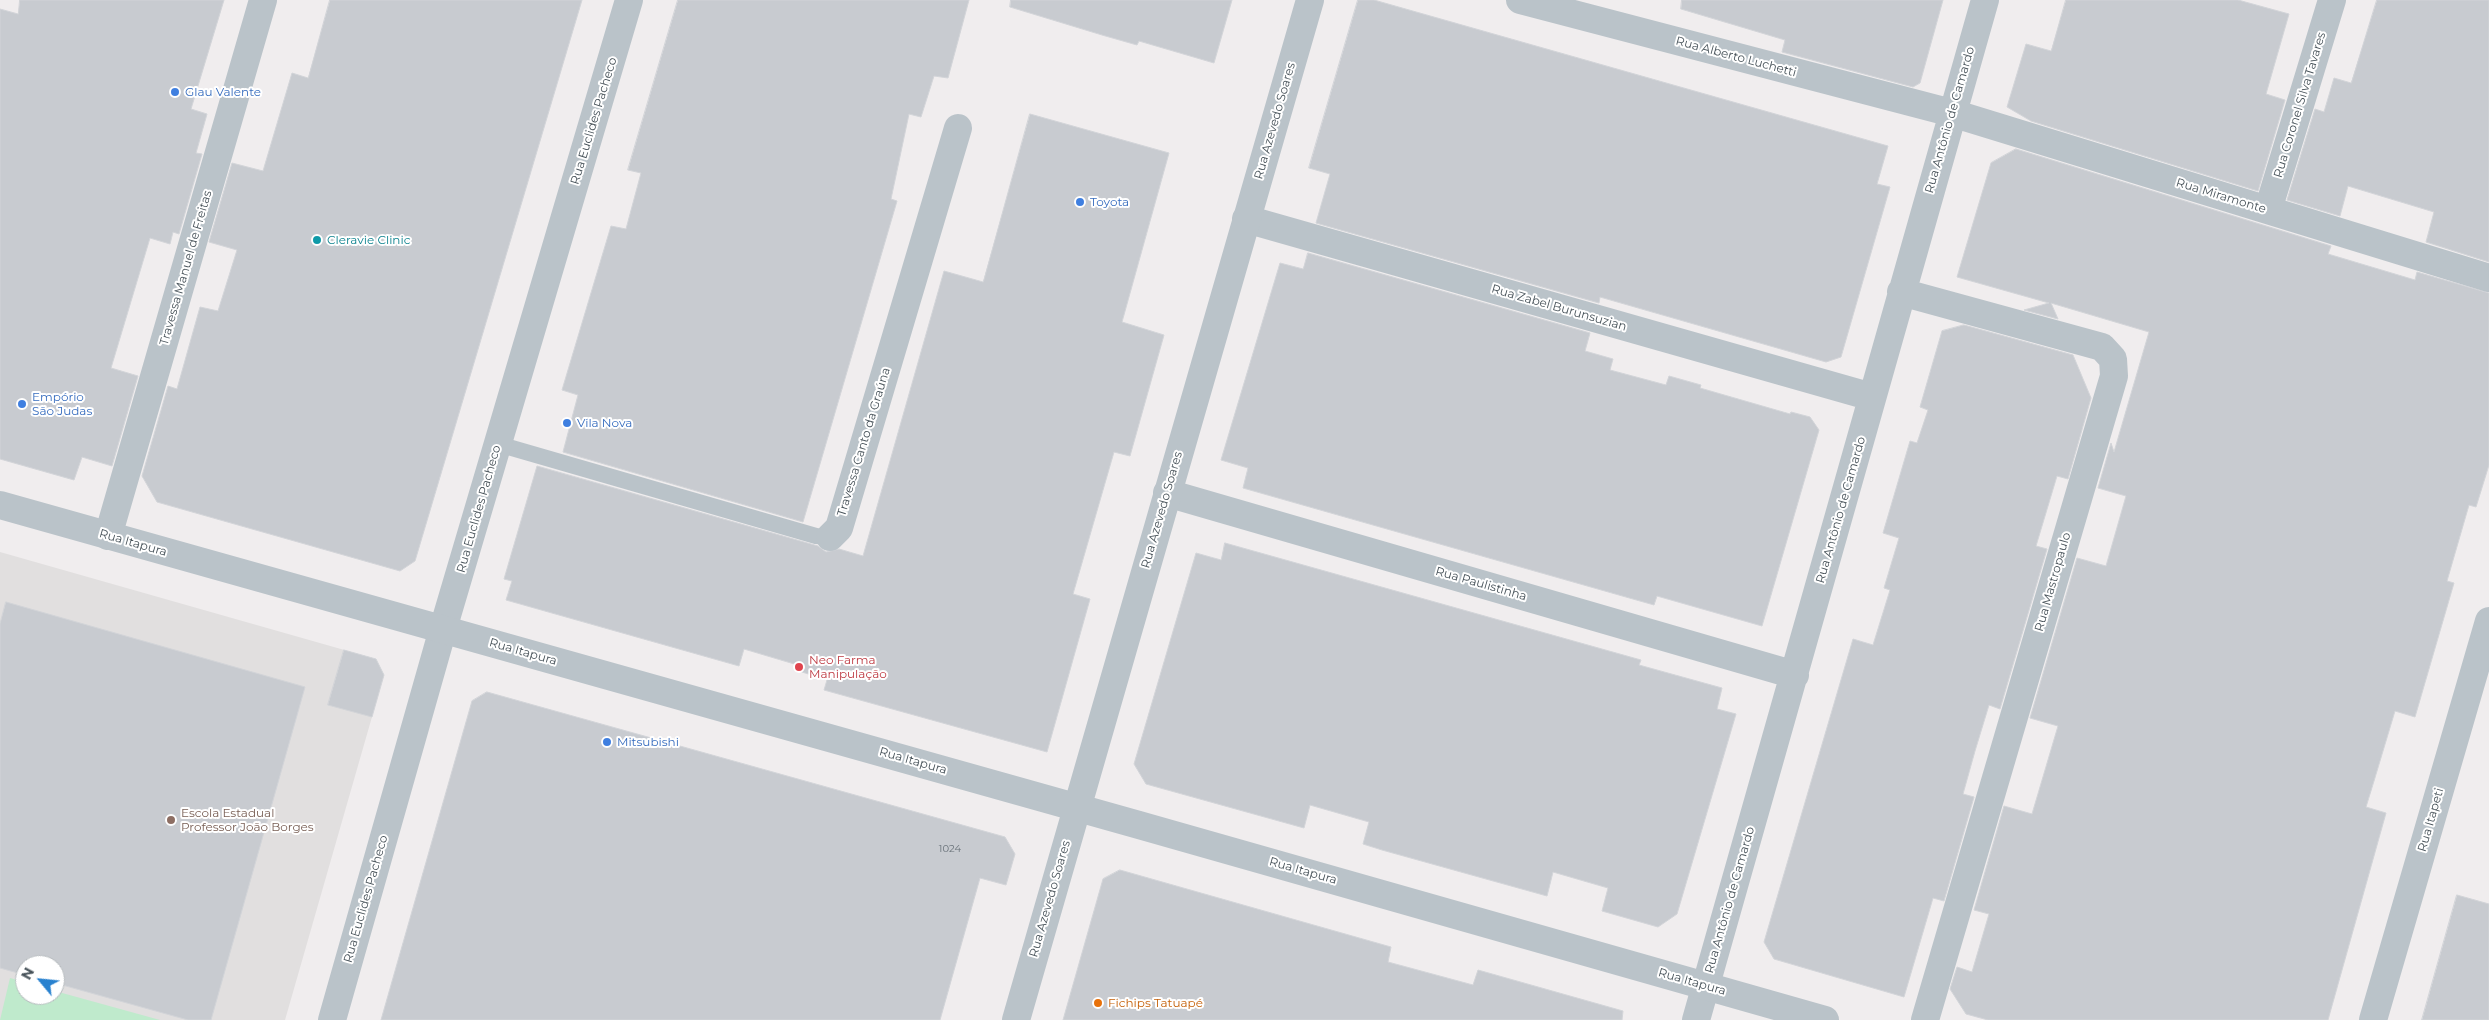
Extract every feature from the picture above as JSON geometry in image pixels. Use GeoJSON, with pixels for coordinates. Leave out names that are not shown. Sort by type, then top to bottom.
{"type":"FeatureCollection","features":[{"type":"Feature","properties":{"kind":"street","name":"Travessa Manuel de Freitas"},"geometry":{"type":"LineString","coordinates":[[108,536],[263,0]]}},
{"type":"Feature","properties":{"kind":"street","name":"Rua Euclides Pacheco"},"geometry":{"type":"LineString","coordinates":[[332,1020],[443,629],[629,0]]}},
{"type":"Feature","properties":{"kind":"street","name":"Rua Azevedo Soares"},"geometry":{"type":"LineString","coordinates":[[1016,1020],[1310,0]]}},
{"type":"Feature","properties":{"kind":"street","name":"Rua Alberto Luchetti"},"geometry":{"type":"LineString","coordinates":[[1520,0],[1952,113]]}},
{"type":"Feature","properties":{"kind":"street","name":"Rua Antônio de Camardo"},"geometry":{"type":"LineString","coordinates":[[1696,1020],[1985,0]]}},
{"type":"Feature","properties":{"kind":"street","name":"Rua Coronel Silva Tavares"},"geometry":{"type":"LineString","coordinates":[[2268,210],[2332,0]]}},
{"type":"Feature","properties":{"kind":"street","name":"Rua Miramonte"},"geometry":{"type":"LineString","coordinates":[[1952,113],[2489,278]]}},
{"type":"Feature","properties":{"kind":"street","name":"Travessa Canto da Graúna"},"geometry":{"type":"LineString","coordinates":[[830,537],[839,528],[958,128]]}},
{"type":"Feature","properties":{"kind":"street","name":"Rua Zabel Burunsuzian"},"geometry":{"type":"LineString","coordinates":[[1246,220],[1872,397]]}},
{"type":"Feature","properties":{"kind":"street","name":"Rua Mastropaulo"},"geometry":{"type":"LineString","coordinates":[[1901,292],[2102,347],[2113,359],[2114,376],[1924,1020]]}},
{"type":"Feature","properties":{"kind":"street","name":"Rua Paulistinha"},"geometry":{"type":"LineString","coordinates":[[1167,493],[1795,675]]}},
{"type":"Feature","properties":{"kind":"street","name":"Rua Itapura"},"geometry":{"type":"LineString","coordinates":[[0,506],[1076,807],[1825,1020]]}},
{"type":"Feature","properties":{"kind":"street","name":"Rua Itapeti"},"geometry":{"type":"LineString","coordinates":[[2373,1020],[2489,620]]}},
{"type":"Feature","properties":{"kind":"lane","name":"Travessa Canto da Graúna"},"geometry":{"type":"LineString","coordinates":[[498,444],[816,536],[830,537]]}},
{"type":"Feature","properties":{"kind":"shaded area","name":"Escola Estadual Professor João Borges"},"geometry":{"type":"Polygon","coordinates":[[[0,552],[376,659],[384,675],[285,1020],[0,1020],[0,552]]]}},
{"type":"Feature","properties":{"kind":"green space"},"geometry":{"type":"Polygon","coordinates":[[[10,978],[15,979],[15,1005],[65,1005],[65,994],[160,1020],[0,1020],[10,978]]]}},
{"type":"Feature","properties":{"kind":"building"},"geometry":{"type":"Polygon","coordinates":[[[20,0],[224,0],[191,109],[207,114],[196,153],[202,154],[179,234],[173,232],[170,244],[150,238],[111,368],[138,376],[112,466],[82,457],[74,480],[0,459],[0,9],[18,14],[20,0]]]}},
{"type":"Feature","properties":{"kind":"building"},"geometry":{"type":"Polygon","coordinates":[[[330,0],[582,0],[415,561],[400,571],[157,502],[142,476],[168,386],[177,389],[200,307],[218,311],[237,250],[209,242],[232,163],[263,171],[292,73],[308,78],[330,0]]]}},
{"type":"Feature","properties":{"kind":"building"},"geometry":{"type":"Polygon","coordinates":[[[678,0],[969,0],[948,78],[934,76],[921,117],[909,114],[891,199],[897,201],[803,522],[563,452],[578,395],[562,390],[611,226],[626,229],[641,173],[628,170],[678,0]]]}},
{"type":"Feature","properties":{"kind":"building"},"geometry":{"type":"Polygon","coordinates":[[[1011,0],[1232,0],[1214,63],[1139,41],[1137,45],[1010,7],[1011,0]]]}},
{"type":"Feature","properties":{"kind":"building"},"geometry":{"type":"Polygon","coordinates":[[[1358,0],[1374,0],[1888,146],[1877,184],[1890,187],[1841,357],[1826,362],[1600,297],[1599,303],[1316,223],[1330,174],[1309,168],[1358,0]]]}},
{"type":"Feature","properties":{"kind":"building"},"geometry":{"type":"Polygon","coordinates":[[[1682,0],[1943,0],[1920,83],[1913,87],[1782,52],[1785,40],[1681,9],[1682,0]]]}},
{"type":"Feature","properties":{"kind":"building"},"geometry":{"type":"Polygon","coordinates":[[[2066,0],[2238,0],[2289,14],[2266,94],[2285,100],[2258,191],[2031,121],[2007,107],[2026,44],[2051,51],[2066,0]]]}},
{"type":"Feature","properties":{"kind":"building"},"geometry":{"type":"Polygon","coordinates":[[[2377,0],[2489,0],[2489,262],[2426,242],[2434,212],[2348,186],[2340,216],[2287,200],[2315,109],[2324,112],[2334,78],[2351,83],[2377,0]]]}},
{"type":"Feature","properties":{"kind":"building"},"geometry":{"type":"Polygon","coordinates":[[[1030,114],[1169,153],[1122,322],[1164,335],[1130,456],[1114,452],[1073,594],[1090,599],[1047,752],[824,690],[827,680],[799,671],[801,666],[744,649],[739,666],[506,600],[512,581],[504,579],[537,466],[818,546],[826,552],[839,549],[863,556],[944,271],[983,282],[1030,114]]]}},
{"type":"Feature","properties":{"kind":"building"},"geometry":{"type":"Polygon","coordinates":[[[2016,149],[2331,246],[2328,254],[2415,280],[2417,272],[2489,293],[2489,465],[2476,507],[2469,505],[2447,581],[2454,583],[2415,717],[2395,711],[2366,807],[2386,813],[2328,1020],[1988,1020],[1966,1014],[1950,989],[1957,967],[1972,972],[1989,914],[1974,910],[2004,806],[2032,814],[2058,726],[2030,718],[2077,558],[2106,566],[2126,496],[2098,488],[2111,443],[2114,452],[2149,332],[2051,303],[2058,319],[2024,310],[2049,303],[1957,277],[1991,163],[2016,149]]]}},
{"type":"Feature","properties":{"kind":"building"},"geometry":{"type":"Polygon","coordinates":[[[1308,253],[1590,333],[1585,351],[1613,359],[1610,370],[1666,385],[1669,376],[1701,385],[1700,388],[1790,414],[1791,412],[1810,417],[1819,430],[1762,626],[1657,596],[1654,605],[1243,488],[1248,468],[1221,460],[1280,263],[1303,269],[1308,253]]]}},
{"type":"Feature","properties":{"kind":"building"},"geometry":{"type":"Polygon","coordinates":[[[1964,325],[2073,355],[2091,398],[2068,479],[2057,476],[2036,546],[2047,549],[2000,709],[1989,705],[1975,751],[1963,794],[1974,797],[1944,901],[1933,898],[1904,997],[1774,959],[1764,942],[1853,639],[1873,645],[1890,590],[1884,588],[1899,538],[1883,533],[1910,441],[1917,443],[1928,410],[1920,407],[1942,331],[1964,325]]]}},
{"type":"Feature","properties":{"kind":"building"},"geometry":{"type":"Polygon","coordinates":[[[1225,543],[1641,660],[1639,665],[1722,688],[1717,709],[1736,714],[1677,914],[1658,927],[1602,911],[1608,888],[1553,872],[1547,896],[1382,850],[1363,844],[1369,822],[1310,805],[1304,828],[1146,784],[1134,764],[1196,553],[1221,560],[1225,543]]]}},
{"type":"Feature","properties":{"kind":"building","name":"Escola Estadual Professor João Borges"},"geometry":{"type":"Polygon","coordinates":[[[6,602],[305,687],[211,1020],[188,1020],[65,986],[65,955],[15,955],[15,972],[0,968],[0,624],[6,602]]]}},
{"type":"Feature","properties":{"kind":"building"},"geometry":{"type":"Polygon","coordinates":[[[344,650],[376,659],[384,675],[372,717],[328,705],[344,650]]]}},
{"type":"Feature","properties":{"kind":"building"},"geometry":{"type":"Polygon","coordinates":[[[487,692],[1005,837],[1015,854],[1006,885],[980,878],[940,1020],[381,1020],[472,701],[487,692]]]}},
{"type":"Feature","properties":{"kind":"building"},"geometry":{"type":"Polygon","coordinates":[[[1120,870],[1391,947],[1388,962],[1473,985],[1478,970],[1623,1011],[1622,1020],[1063,1020],[1103,879],[1120,870]]]}},
{"type":"Feature","properties":{"kind":"building"},"geometry":{"type":"Polygon","coordinates":[[[2457,895],[2489,904],[2489,1020],[2422,1020],[2457,895]]]}},
{"type":"Feature","properties":{"kind":"place","name":"Glau Valente"},"geometry":{"type":"Point","coordinates":[175,92]}},
{"type":"Feature","properties":{"kind":"place","name":"Toyota"},"geometry":{"type":"Point","coordinates":[1080,202]}},
{"type":"Feature","properties":{"kind":"place","name":"Cleravie Clinic"},"geometry":{"type":"Point","coordinates":[317,240]}},
{"type":"Feature","properties":{"kind":"place","name":"Empório São Judas"},"geometry":{"type":"Point","coordinates":[22,404]}},
{"type":"Feature","properties":{"kind":"place","name":"Vila Nova"},"geometry":{"type":"Point","coordinates":[567,423]}},
{"type":"Feature","properties":{"kind":"place","name":"Neo Farma Manipulação"},"geometry":{"type":"Point","coordinates":[799,667]}},
{"type":"Feature","properties":{"kind":"place","name":"Mitsubishi"},"geometry":{"type":"Point","coordinates":[607,742]}},
{"type":"Feature","properties":{"kind":"place","name":"Escola Estadual Professor João Borges"},"geometry":{"type":"Point","coordinates":[171,820]}},
{"type":"Feature","properties":{"kind":"place","name":"Fichips Tatuapé"},"geometry":{"type":"Point","coordinates":[1098,1003]}}]}
